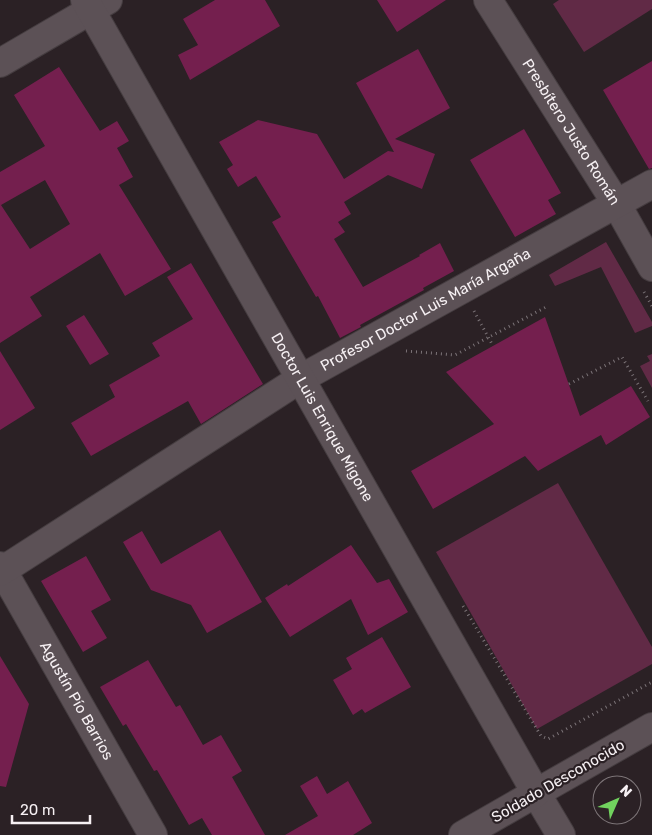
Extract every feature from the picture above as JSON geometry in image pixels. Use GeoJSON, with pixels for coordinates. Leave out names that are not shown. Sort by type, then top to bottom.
{"type":"FeatureCollection","features":[{"type":"Feature","properties":{"kind":"street","name":"Presbítero Justo Román"},"geometry":{"type":"LineString","coordinates":[[488,0],[616,203],[652,267]]}},
{"type":"Feature","properties":{"kind":"street"},"geometry":{"type":"LineString","coordinates":[[0,63],[94,3]]}},
{"type":"Feature","properties":{"kind":"street","name":"Doctor Luis Enrique Migone"},"geometry":{"type":"LineString","coordinates":[[94,3],[300,379],[560,835]]}},
{"type":"Feature","properties":{"kind":"street","name":"Profesor Doctor Luis María Argaña"},"geometry":{"type":"LineString","coordinates":[[1,570],[300,379],[652,184]]}},
{"type":"Feature","properties":{"kind":"street","name":"Agustín Pío Barrios"},"geometry":{"type":"LineString","coordinates":[[1,570],[153,835]]}},
{"type":"Feature","properties":{"kind":"street","name":"Soldado Desconocido"},"geometry":{"type":"LineString","coordinates":[[464,835],[652,727]]}},
{"type":"Feature","properties":{"kind":"path"},"geometry":{"type":"LineString","coordinates":[[398,351],[454,355],[548,306]]}},
{"type":"Feature","properties":{"kind":"path"},"geometry":{"type":"LineString","coordinates":[[473,309],[493,346]]}},
{"type":"Feature","properties":{"kind":"path"},"geometry":{"type":"LineString","coordinates":[[569,384],[622,357],[648,401]]}},
{"type":"Feature","properties":{"kind":"path"},"geometry":{"type":"LineString","coordinates":[[548,739],[652,682]]}},
{"type":"Feature","properties":{"kind":"shaded area"},"geometry":{"type":"Polygon","coordinates":[[[559,0],[652,0],[652,9],[584,52],[553,4],[559,0]]]}},
{"type":"Feature","properties":{"kind":"shaded area"},"geometry":{"type":"Polygon","coordinates":[[[606,242],[652,322],[652,326],[635,333],[601,267],[555,286],[549,275],[606,242]]]}},
{"type":"Feature","properties":{"kind":"shaded area"},"geometry":{"type":"Polygon","coordinates":[[[652,354],[652,388],[640,366],[650,361],[647,356],[652,354]]]}},
{"type":"Feature","properties":{"kind":"shaded area"},"geometry":{"type":"Polygon","coordinates":[[[558,483],[652,647],[652,664],[537,729],[436,552],[558,483]]]}},
{"type":"Feature","properties":{"kind":"building"},"geometry":{"type":"Polygon","coordinates":[[[215,0],[265,0],[280,26],[190,80],[178,55],[198,45],[183,19],[215,0]]]}},
{"type":"Feature","properties":{"kind":"building"},"geometry":{"type":"Polygon","coordinates":[[[377,0],[446,0],[397,32],[377,0]]]}},
{"type":"Feature","properties":{"kind":"building"},"geometry":{"type":"Polygon","coordinates":[[[418,49],[450,108],[395,139],[435,154],[422,189],[388,175],[344,202],[351,214],[338,222],[345,232],[334,239],[363,287],[440,243],[454,271],[340,338],[318,296],[316,297],[272,222],[281,217],[256,176],[238,187],[227,169],[233,165],[219,142],[258,120],[317,134],[344,179],[388,151],[394,152],[356,83],[418,49]]]}},
{"type":"Feature","properties":{"kind":"building"},"geometry":{"type":"Polygon","coordinates":[[[652,61],[652,168],[649,169],[603,90],[652,61]]]}},
{"type":"Feature","properties":{"kind":"building"},"geometry":{"type":"Polygon","coordinates":[[[59,67],[100,131],[117,121],[129,141],[117,148],[133,177],[119,185],[171,269],[125,296],[100,253],[30,297],[42,316],[0,343],[0,172],[45,146],[14,95],[59,67]],[[45,180],[1,205],[30,249],[70,224],[45,180]]]}},
{"type":"Feature","properties":{"kind":"building"},"geometry":{"type":"Polygon","coordinates":[[[524,129],[561,193],[548,200],[556,214],[515,237],[470,160],[524,129]]]}},
{"type":"Feature","properties":{"kind":"building"},"geometry":{"type":"Polygon","coordinates":[[[191,263],[263,384],[201,424],[188,401],[91,456],[71,423],[115,397],[109,385],[160,356],[152,343],[193,319],[167,277],[191,263]]]}},
{"type":"Feature","properties":{"kind":"building"},"geometry":{"type":"Polygon","coordinates":[[[84,315],[109,354],[90,365],[66,326],[84,315]]]}},
{"type":"Feature","properties":{"kind":"building"},"geometry":{"type":"Polygon","coordinates":[[[545,317],[580,416],[631,386],[650,417],[606,445],[601,435],[538,471],[525,456],[433,509],[411,471],[494,424],[446,372],[545,317]]]}},
{"type":"Feature","properties":{"kind":"building"},"geometry":{"type":"Polygon","coordinates":[[[0,351],[35,408],[0,430],[0,351]]]}},
{"type":"Feature","properties":{"kind":"building"},"geometry":{"type":"Polygon","coordinates":[[[220,530],[262,602],[207,633],[191,605],[151,590],[123,542],[142,531],[161,564],[220,530]]]}},
{"type":"Feature","properties":{"kind":"building"},"geometry":{"type":"Polygon","coordinates":[[[351,545],[377,583],[389,579],[408,612],[368,635],[351,599],[290,637],[265,598],[287,584],[288,586],[351,545]]]}},
{"type":"Feature","properties":{"kind":"building"},"geometry":{"type":"Polygon","coordinates":[[[86,556],[111,600],[91,611],[107,638],[83,652],[41,581],[86,556]]]}},
{"type":"Feature","properties":{"kind":"building"},"geometry":{"type":"Polygon","coordinates":[[[382,637],[411,687],[365,713],[362,709],[353,715],[333,680],[352,669],[346,658],[382,637]]]}},
{"type":"Feature","properties":{"kind":"building"},"geometry":{"type":"Polygon","coordinates":[[[0,656],[29,704],[6,787],[0,786],[0,656]]]}},
{"type":"Feature","properties":{"kind":"building"},"geometry":{"type":"Polygon","coordinates":[[[148,660],[176,707],[180,705],[203,745],[221,735],[242,771],[232,777],[265,835],[212,835],[202,818],[189,825],[157,770],[154,771],[126,724],[123,726],[100,687],[148,660]]]}},
{"type":"Feature","properties":{"kind":"building"},"geometry":{"type":"Polygon","coordinates":[[[317,776],[327,794],[348,781],[372,823],[353,835],[285,835],[318,816],[300,786],[317,776]]]}}]}
